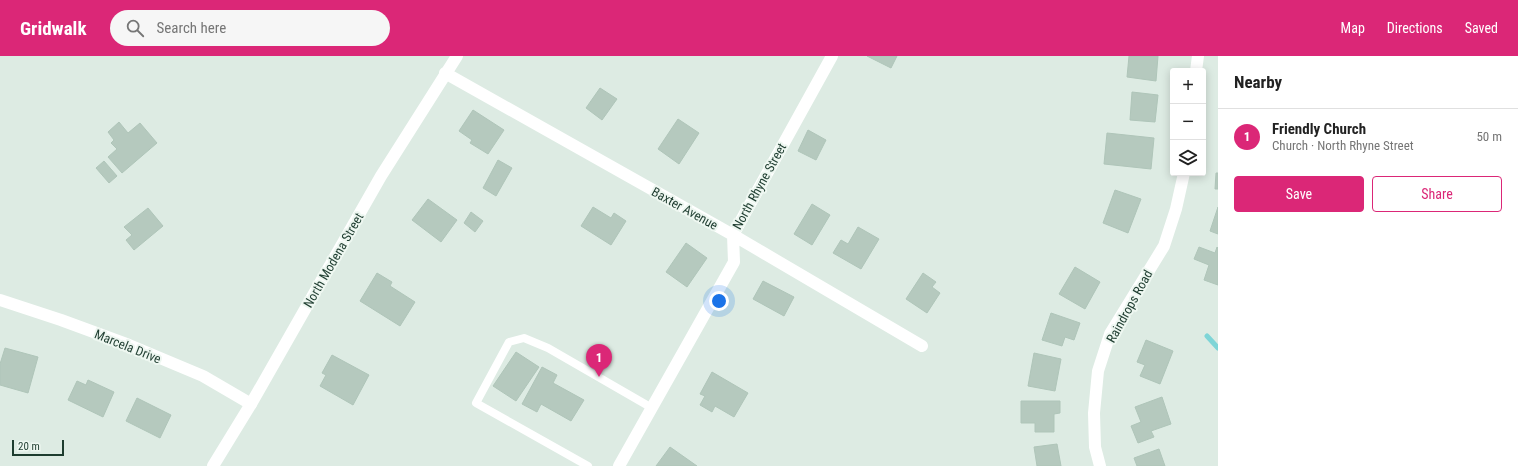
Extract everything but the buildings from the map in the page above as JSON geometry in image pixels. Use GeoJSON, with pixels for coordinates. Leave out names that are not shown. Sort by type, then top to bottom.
{"type":"FeatureCollection","features":[{"type":"Feature","properties":{"kind":"street","name":"North Modena Street"},"geometry":{"type":"LineString","coordinates":[[213,466],[251,404],[381,176],[457,56]]}},
{"type":"Feature","properties":{"kind":"street","name":"North Rhyne Street"},"geometry":{"type":"LineString","coordinates":[[619,466],[734,262],[732,235],[832,56]]}},
{"type":"Feature","properties":{"kind":"street"},"geometry":{"type":"LineString","coordinates":[[1196,68],[1198,56]]}},
{"type":"Feature","properties":{"kind":"street","name":"Baxter Avenue"},"geometry":{"type":"LineString","coordinates":[[445,73],[732,235],[922,346]]}},
{"type":"Feature","properties":{"kind":"street","name":"Raindrops Road"},"geometry":{"type":"LineString","coordinates":[[1100,466],[1094,447],[1094,413],[1098,371],[1110,334],[1164,246],[1176,209],[1183,176]]}},
{"type":"Feature","properties":{"kind":"street","name":"Marcela Drive"},"geometry":{"type":"LineString","coordinates":[[0,300],[61,320],[129,345],[203,376],[251,404]]}},
{"type":"Feature","properties":{"kind":"lane"},"geometry":{"type":"LineString","coordinates":[[588,466],[476,403],[509,342],[524,338],[548,348],[652,408]]}},
{"type":"Feature","properties":{"kind":"waterway"},"geometry":{"type":"LineString","coordinates":[[1207,336],[1218,348]]}},
{"type":"Feature","properties":{"kind":"place","name":"Friendly Church"},"geometry":{"type":"Point","coordinates":[599,377]}}]}
